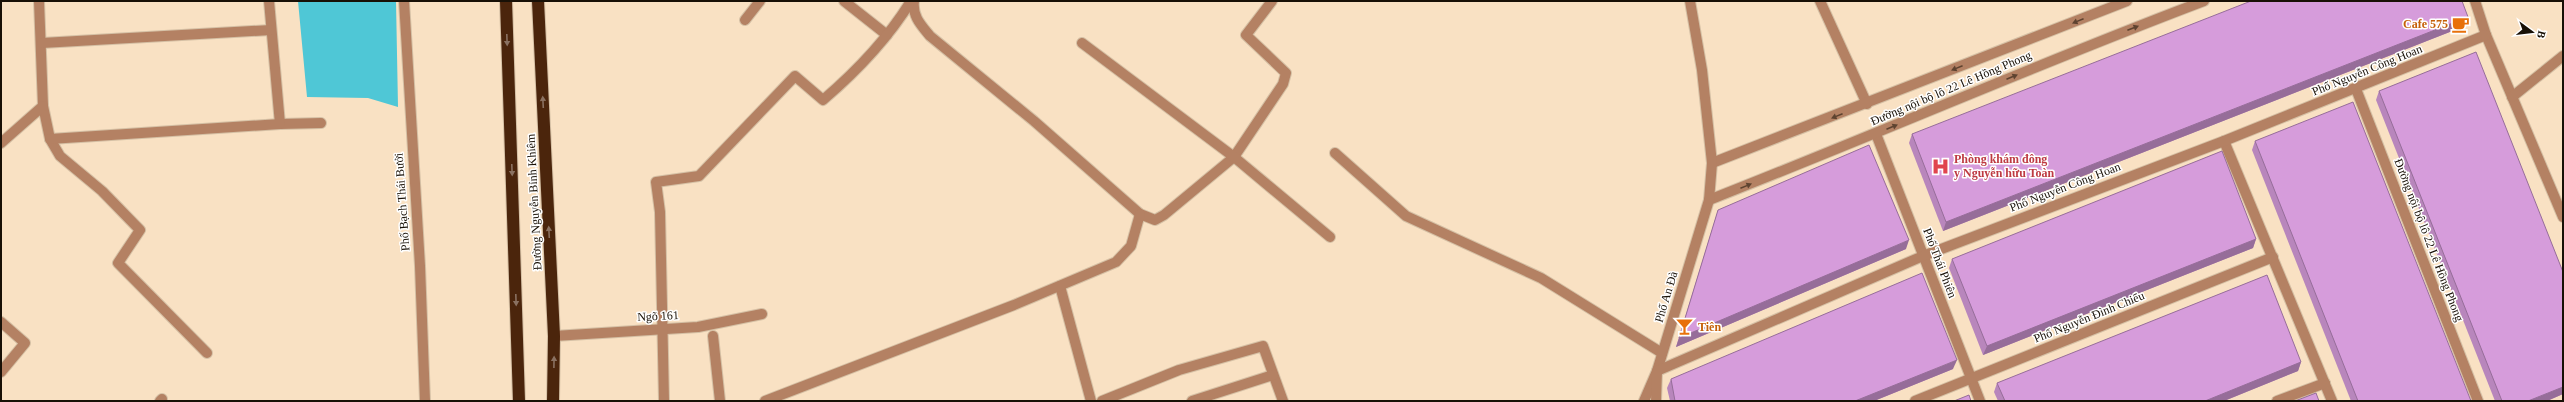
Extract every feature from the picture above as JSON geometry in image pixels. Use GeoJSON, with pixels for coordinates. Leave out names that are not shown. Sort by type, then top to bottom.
{"type":"FeatureCollection","features":[{"type":"Feature","properties":{"kind":"highway","name":"Đường Nguyễn Bỉnh Khiêm"},"geometry":{"type":"LineString","coordinates":[[506,1],[519,401]]}},
{"type":"Feature","properties":{"kind":"highway","name":"Đường Nguyễn Bỉnh Khiêm"},"geometry":{"type":"LineString","coordinates":[[538,1],[554,336],[553,401]]}},
{"type":"Feature","properties":{"kind":"street"},"geometry":{"type":"LineString","coordinates":[[39,1],[42,43],[43,106],[50,139],[60,156],[102,191],[140,230],[118,263],[208,352]]}},
{"type":"Feature","properties":{"kind":"street"},"geometry":{"type":"LineString","coordinates":[[270,1],[271,30],[280,124]]}},
{"type":"Feature","properties":{"kind":"street","name":"Phố Bạch Thái Bưởi"},"geometry":{"type":"LineString","coordinates":[[404,1],[420,266],[425,401]]}},
{"type":"Feature","properties":{"kind":"street"},"geometry":{"type":"LineString","coordinates":[[745,20],[760,1]]}},
{"type":"Feature","properties":{"kind":"street"},"geometry":{"type":"LineString","coordinates":[[844,1],[887,35]]}},
{"type":"Feature","properties":{"kind":"street"},"geometry":{"type":"LineString","coordinates":[[664,401],[660,212],[656,182],[699,176],[795,76],[823,100],[856,72],[887,35],[912,1]]}},
{"type":"Feature","properties":{"kind":"street"},"geometry":{"type":"LineString","coordinates":[[912,1],[913,9],[918,22],[930,36],[1034,121],[1140,214],[1155,220],[1164,215],[1234,157],[1283,84],[1286,73],[1246,35],[1272,1]]}},
{"type":"Feature","properties":{"kind":"street"},"geometry":{"type":"LineString","coordinates":[[1690,1],[1702,70],[1712,164]]}},
{"type":"Feature","properties":{"kind":"street"},"geometry":{"type":"LineString","coordinates":[[1820,1],[1867,104]]}},
{"type":"Feature","properties":{"kind":"street","name":"Đường nội bộ lô 22 Lê Hồng Phong"},"geometry":{"type":"LineString","coordinates":[[1712,164],[2128,1]]}},
{"type":"Feature","properties":{"kind":"street","name":"Đường nội bộ lô 22 Lê Hồng Phong"},"geometry":{"type":"LineString","coordinates":[[1710,200],[1876,134],[2089,44],[2204,1]]}},
{"type":"Feature","properties":{"kind":"street"},"geometry":{"type":"LineString","coordinates":[[2475,1],[2486,35],[2563,217]]}},
{"type":"Feature","properties":{"kind":"street"},"geometry":{"type":"LineString","coordinates":[[42,43],[271,30]]}},
{"type":"Feature","properties":{"kind":"street","name":"Phố Nguyễn Công Hoan"},"geometry":{"type":"LineString","coordinates":[[1657,371],[1923,256],[2224,141],[2356,89],[2486,35]]}},
{"type":"Feature","properties":{"kind":"street"},"geometry":{"type":"LineString","coordinates":[[1082,43],[1234,157],[1330,237]]}},
{"type":"Feature","properties":{"kind":"street"},"geometry":{"type":"LineString","coordinates":[[2512,97],[2563,56]]}},
{"type":"Feature","properties":{"kind":"street","name":"Đường nội bộ lô 22 Lê Hồng Phong"},"geometry":{"type":"LineString","coordinates":[[2356,89],[2478,401]]}},
{"type":"Feature","properties":{"kind":"street"},"geometry":{"type":"LineString","coordinates":[[1,143],[43,106]]}},
{"type":"Feature","properties":{"kind":"street"},"geometry":{"type":"LineString","coordinates":[[50,139],[280,124],[321,123]]}},
{"type":"Feature","properties":{"kind":"street","name":"Phố Thái Phiên"},"geometry":{"type":"LineString","coordinates":[[1876,134],[1980,401]]}},
{"type":"Feature","properties":{"kind":"street"},"geometry":{"type":"LineString","coordinates":[[2224,141],[2332,401]]}},
{"type":"Feature","properties":{"kind":"street"},"geometry":{"type":"LineString","coordinates":[[1335,153],[1406,216],[1541,278],[1662,353]]}},
{"type":"Feature","properties":{"kind":"street","name":"Phố An Đà"},"geometry":{"type":"LineString","coordinates":[[1644,401],[1657,371],[1710,200],[1712,164]]}},
{"type":"Feature","properties":{"kind":"street"},"geometry":{"type":"LineString","coordinates":[[764,401],[1060,286],[1116,262],[1131,246],[1140,214]]}},
{"type":"Feature","properties":{"kind":"street","name":"Phố Nguyễn Đình Chiểu"},"geometry":{"type":"LineString","coordinates":[[1915,401],[2273,256]]}},
{"type":"Feature","properties":{"kind":"street"},"geometry":{"type":"LineString","coordinates":[[1060,286],[1091,401]]}},
{"type":"Feature","properties":{"kind":"street","name":"Ngõ 161"},"geometry":{"type":"LineString","coordinates":[[554,336],[698,327],[762,314]]}},
{"type":"Feature","properties":{"kind":"street"},"geometry":{"type":"LineString","coordinates":[[1,322],[25,343],[1,372]]}},
{"type":"Feature","properties":{"kind":"street"},"geometry":{"type":"LineString","coordinates":[[714,336],[720,401]]}},
{"type":"Feature","properties":{"kind":"street"},"geometry":{"type":"LineString","coordinates":[[1102,401],[1179,370],[1263,346],[1283,401]]}},
{"type":"Feature","properties":{"kind":"street"},"geometry":{"type":"LineString","coordinates":[[1656,401],[1657,371]]}},
{"type":"Feature","properties":{"kind":"street"},"geometry":{"type":"LineString","coordinates":[[1192,401],[1272,374]]}},
{"type":"Feature","properties":{"kind":"street"},"geometry":{"type":"LineString","coordinates":[[2277,401],[2325,383]]}},
{"type":"Feature","properties":{"kind":"water"},"geometry":{"type":"Polygon","coordinates":[[[298,1],[396,1],[398,107],[368,98],[307,97],[298,1]]]}},
{"type":"Feature","properties":{"kind":"building"},"geometry":{"type":"Polygon","coordinates":[[[2251,1],[2462,1],[2468,17],[1946,222],[1912,134],[2251,1]]]}},
{"type":"Feature","properties":{"kind":"building"},"geometry":{"type":"Polygon","coordinates":[[[2476,52],[2563,272],[2563,387],[2528,401],[2502,401],[2379,91],[2476,52]]]}},
{"type":"Feature","properties":{"kind":"building"},"geometry":{"type":"Polygon","coordinates":[[[2353,102],[2471,401],[2358,401],[2255,141],[2353,102]]]}},
{"type":"Feature","properties":{"kind":"building"},"geometry":{"type":"Polygon","coordinates":[[[1869,145],[1909,240],[1679,338],[1718,210],[1869,145]]]}},
{"type":"Feature","properties":{"kind":"building"},"geometry":{"type":"Polygon","coordinates":[[[2222,151],[2256,239],[1987,346],[1952,259],[2222,151]]]}},
{"type":"Feature","properties":{"kind":"building"},"geometry":{"type":"Polygon","coordinates":[[[1922,273],[1957,360],[1855,401],[1675,401],[1671,379],[1922,273]]]}},
{"type":"Feature","properties":{"kind":"building"},"geometry":{"type":"Polygon","coordinates":[[[2267,275],[2301,362],[2205,401],[2005,401],[1997,383],[2267,275]]]}},
{"type":"Feature","properties":{"kind":"building"},"geometry":{"type":"Polygon","coordinates":[[[2316,393],[2319,401],[2295,401],[2316,393]]]}},
{"type":"Feature","properties":{"kind":"building"},"geometry":{"type":"Polygon","coordinates":[[[1969,395],[1971,401],[1954,401],[1969,395]]]}},
{"type":"Feature","properties":{"kind":"place","name":"Cafe 575"},"geometry":{"type":"Point","coordinates":[2461,24]}},
{"type":"Feature","properties":{"kind":"place","name":"Phòng khám đông y Nguyễn hữu Toàn"},"geometry":{"type":"Point","coordinates":[1941,166]}},
{"type":"Feature","properties":{"kind":"place","name":"Tiên"},"geometry":{"type":"Point","coordinates":[1685,327]}}]}
